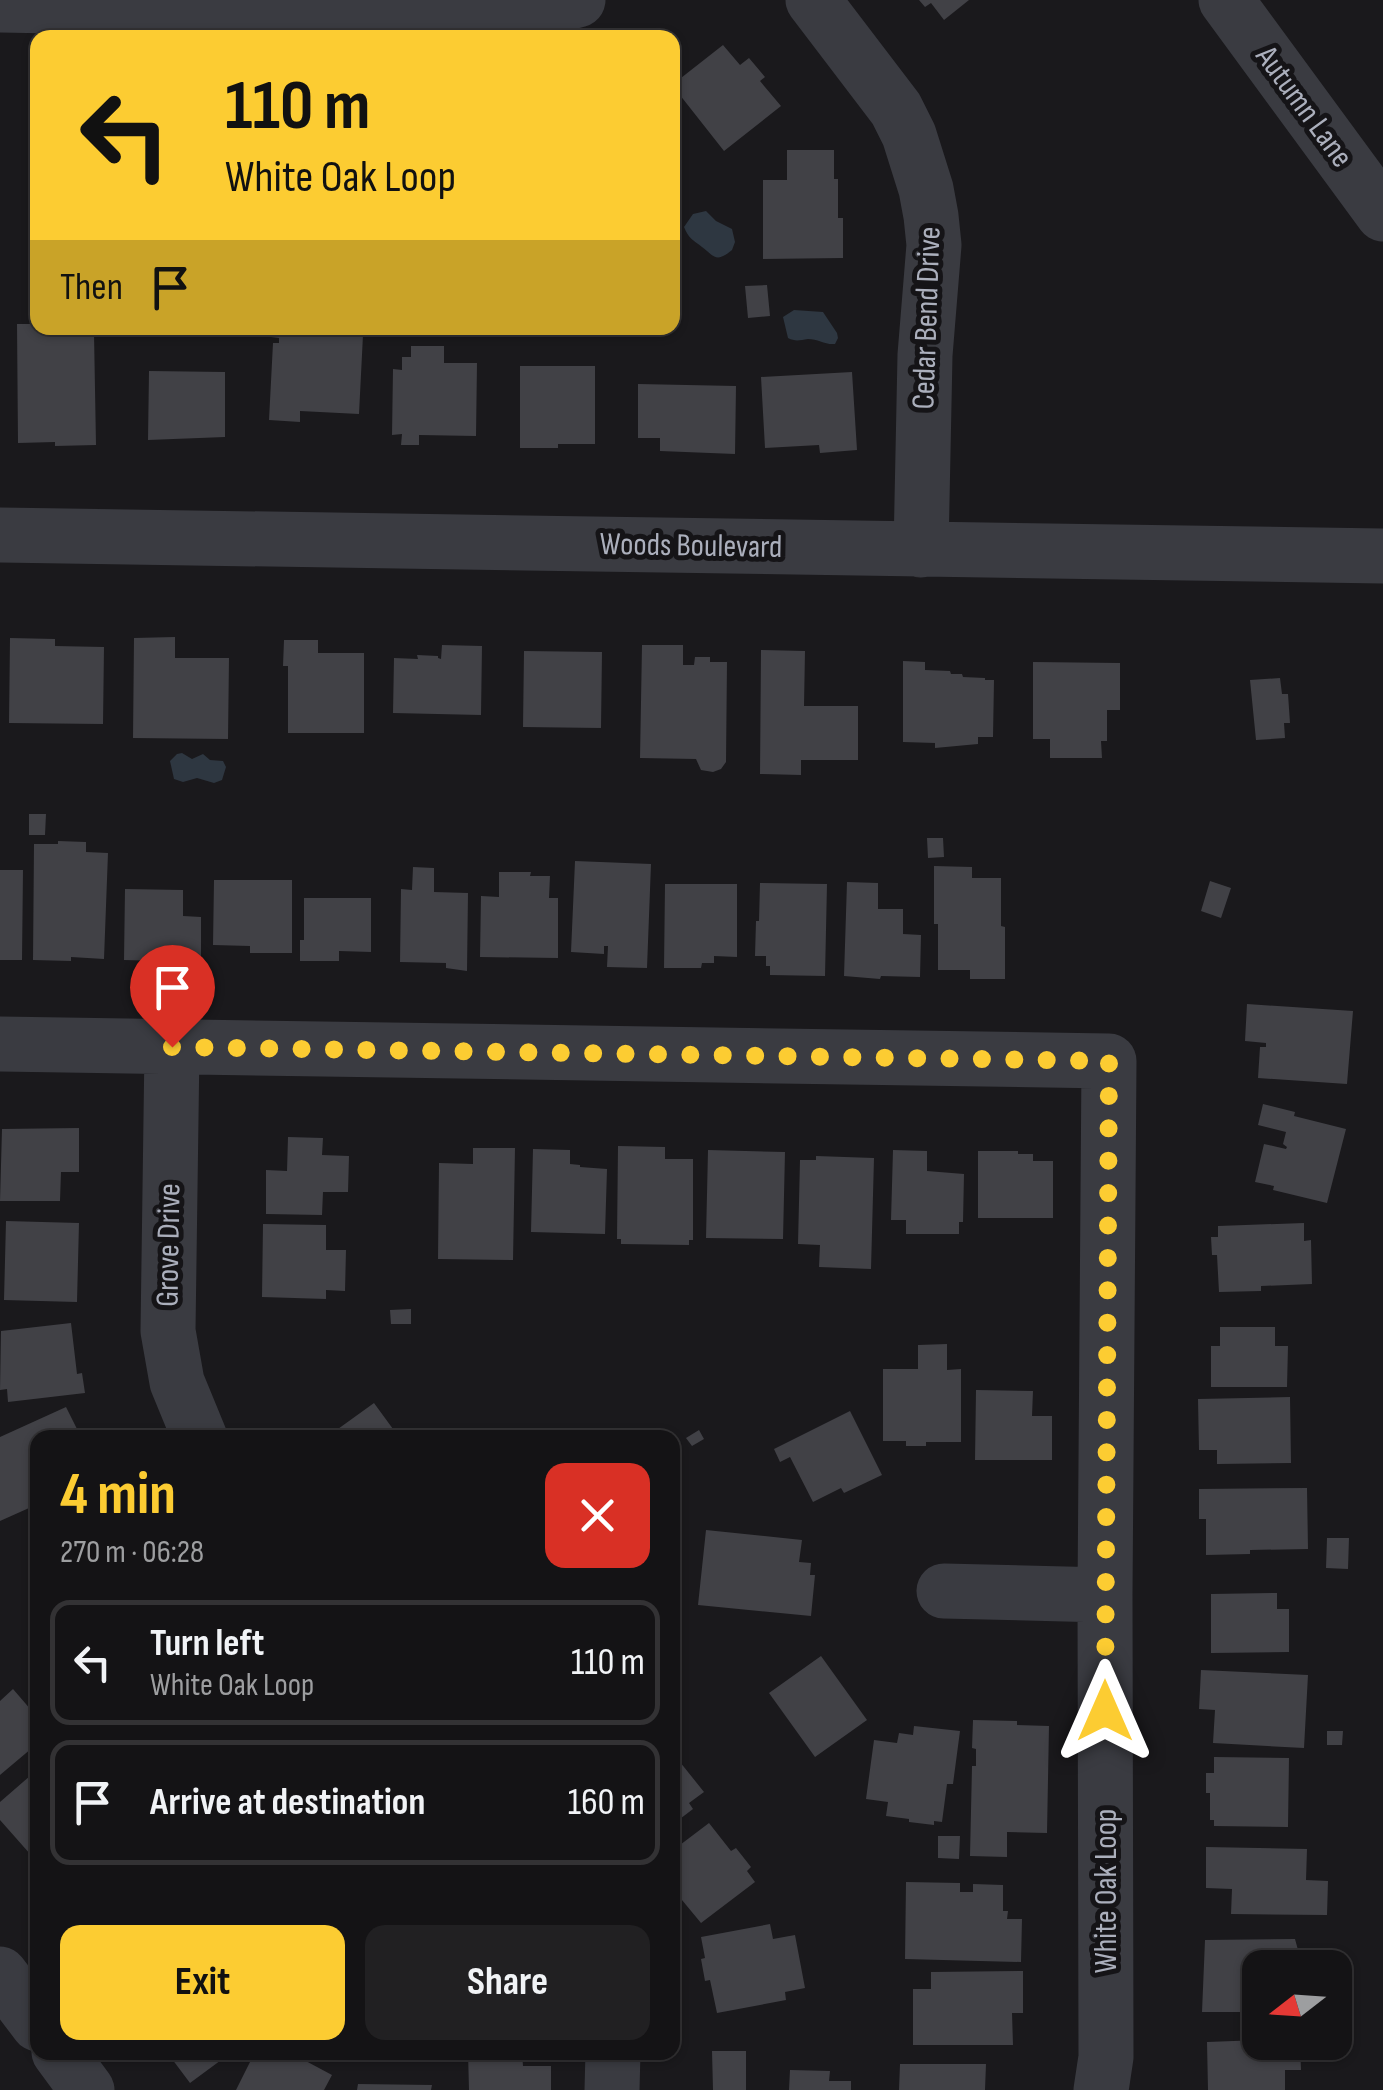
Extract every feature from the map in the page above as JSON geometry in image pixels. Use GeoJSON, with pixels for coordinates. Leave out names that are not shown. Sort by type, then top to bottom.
{"type":"FeatureCollection","features":[{"type":"Feature","properties":{"kind":"street"},"geometry":{"type":"LineString","coordinates":[[0,5],[484,14],[536,11],[578,0]]}},
{"type":"Feature","properties":{"kind":"street","name":"Cedar Bend Drive"},"geometry":{"type":"LineString","coordinates":[[813,0],[896,110],[926,189],[934,245],[926,355],[921,550]]}},
{"type":"Feature","properties":{"kind":"street","name":"Autumn Lane"},"geometry":{"type":"LineString","coordinates":[[1226,0],[1383,214]]}},
{"type":"Feature","properties":{"kind":"street","name":"Woods Boulevard"},"geometry":{"type":"LineString","coordinates":[[0,535],[1383,556]]}},
{"type":"Feature","properties":{"kind":"street","name":"White Oak Loop"},"geometry":{"type":"LineString","coordinates":[[0,1044],[1109,1061],[1106,2057],[1102,2090]]}},
{"type":"Feature","properties":{"kind":"street","name":"Grove Drive"},"geometry":{"type":"LineString","coordinates":[[172,1047],[168,1331],[176,1382],[197,1430]]}},
{"type":"Feature","properties":{"kind":"street"},"geometry":{"type":"LineString","coordinates":[[944,1592],[1105,1596]]}},
{"type":"Feature","properties":{"kind":"street"},"geometry":{"type":"LineString","coordinates":[[0,1974],[30,2013]]}},
{"type":"Feature","properties":{"kind":"street"},"geometry":{"type":"LineString","coordinates":[[65,2060],[87,2090]]}},
{"type":"Feature","properties":{"kind":"street"},"geometry":{"type":"LineString","coordinates":[[612,2090],[613,2060]]}},
{"type":"Feature","properties":{"kind":"shaded area"},"geometry":{"type":"Polygon","coordinates":[[[706,211],[732,229],[735,242],[732,250],[722,256],[710,254],[684,227],[693,214],[706,211]]]}},
{"type":"Feature","properties":{"kind":"shaded area"},"geometry":{"type":"Polygon","coordinates":[[[794,310],[823,312],[837,333],[835,344],[788,338],[783,317],[794,310]]]}},
{"type":"Feature","properties":{"kind":"shaded area"},"geometry":{"type":"Polygon","coordinates":[[[182,753],[192,759],[203,754],[210,760],[223,761],[226,767],[222,780],[214,783],[197,778],[183,782],[174,779],[170,761],[182,753]]]}},
{"type":"Feature","properties":{"kind":"building"},"geometry":{"type":"Polygon","coordinates":[[[919,0],[969,0],[944,20],[931,3],[925,7],[919,0]]]}},
{"type":"Feature","properties":{"kind":"building"},"geometry":{"type":"Polygon","coordinates":[[[723,45],[740,65],[749,58],[765,77],[760,81],[781,106],[724,151],[680,95],[680,79],[723,45]]]}},
{"type":"Feature","properties":{"kind":"building"},"geometry":{"type":"Polygon","coordinates":[[[787,150],[834,150],[838,218],[843,218],[843,258],[763,259],[763,180],[787,180],[787,150]]]}},
{"type":"Feature","properties":{"kind":"building"},"geometry":{"type":"Polygon","coordinates":[[[767,285],[770,316],[748,318],[745,286],[767,285]]]}},
{"type":"Feature","properties":{"kind":"building"},"geometry":{"type":"Polygon","coordinates":[[[17,324],[30,324],[30,335],[94,335],[96,445],[18,443],[17,324]]]}},
{"type":"Feature","properties":{"kind":"building"},"geometry":{"type":"Polygon","coordinates":[[[363,335],[359,414],[300,411],[300,422],[269,420],[273,343],[279,343],[279,338],[271,337],[363,335]]]}},
{"type":"Feature","properties":{"kind":"building"},"geometry":{"type":"Polygon","coordinates":[[[411,346],[444,346],[444,363],[477,363],[476,436],[419,435],[419,445],[401,445],[402,434],[392,435],[393,369],[402,370],[402,357],[411,357],[411,346]]]}},
{"type":"Feature","properties":{"kind":"building"},"geometry":{"type":"Polygon","coordinates":[[[520,366],[595,366],[595,444],[520,448],[520,366]]]}},
{"type":"Feature","properties":{"kind":"building"},"geometry":{"type":"Polygon","coordinates":[[[149,371],[225,372],[225,437],[148,440],[149,371]]]}},
{"type":"Feature","properties":{"kind":"building"},"geometry":{"type":"Polygon","coordinates":[[[852,372],[857,450],[820,453],[819,445],[765,448],[761,377],[852,372]]]}},
{"type":"Feature","properties":{"kind":"building"},"geometry":{"type":"Polygon","coordinates":[[[638,384],[736,386],[735,454],[660,451],[660,438],[638,438],[638,384]]]}},
{"type":"Feature","properties":{"kind":"building"},"geometry":{"type":"Polygon","coordinates":[[[175,637],[175,658],[229,658],[228,739],[133,738],[134,638],[175,637]]]}},
{"type":"Feature","properties":{"kind":"building"},"geometry":{"type":"Polygon","coordinates":[[[10,638],[55,639],[55,646],[104,647],[103,724],[9,723],[10,638]]]}},
{"type":"Feature","properties":{"kind":"building"},"geometry":{"type":"Polygon","coordinates":[[[284,640],[318,640],[318,653],[364,653],[364,733],[288,733],[284,640]]]}},
{"type":"Feature","properties":{"kind":"building"},"geometry":{"type":"Polygon","coordinates":[[[442,645],[482,646],[481,715],[393,713],[394,658],[418,659],[417,655],[441,659],[442,645]]]}},
{"type":"Feature","properties":{"kind":"building"},"geometry":{"type":"Polygon","coordinates":[[[642,645],[683,645],[683,665],[694,665],[695,657],[727,662],[726,762],[721,769],[701,770],[696,759],[640,758],[642,645]]]}},
{"type":"Feature","properties":{"kind":"building"},"geometry":{"type":"Polygon","coordinates":[[[761,650],[805,651],[804,706],[858,706],[858,760],[801,760],[801,775],[760,774],[761,650]]]}},
{"type":"Feature","properties":{"kind":"building"},"geometry":{"type":"Polygon","coordinates":[[[524,651],[602,652],[601,728],[523,727],[524,651]]]}},
{"type":"Feature","properties":{"kind":"building"},"geometry":{"type":"Polygon","coordinates":[[[903,661],[925,662],[925,670],[994,680],[993,737],[978,737],[978,744],[935,748],[935,743],[903,742],[903,661]]]}},
{"type":"Feature","properties":{"kind":"building"},"geometry":{"type":"Polygon","coordinates":[[[1033,662],[1120,663],[1120,710],[1107,710],[1107,741],[1101,741],[1102,758],[1050,758],[1050,739],[1033,739],[1033,662]]]}},
{"type":"Feature","properties":{"kind":"building"},"geometry":{"type":"Polygon","coordinates":[[[1280,678],[1282,694],[1288,694],[1290,723],[1284,723],[1285,738],[1256,740],[1250,680],[1280,678]]]}},
{"type":"Feature","properties":{"kind":"building"},"geometry":{"type":"Polygon","coordinates":[[[29,814],[46,814],[45,835],[29,835],[29,814]]]}},
{"type":"Feature","properties":{"kind":"building"},"geometry":{"type":"Polygon","coordinates":[[[927,838],[943,838],[944,857],[928,858],[927,838]]]}},
{"type":"Feature","properties":{"kind":"building"},"geometry":{"type":"Polygon","coordinates":[[[86,842],[86,852],[108,853],[104,959],[33,960],[34,844],[86,842]]]}},
{"type":"Feature","properties":{"kind":"building"},"geometry":{"type":"Polygon","coordinates":[[[575,861],[651,864],[647,968],[607,967],[608,946],[604,946],[604,954],[571,952],[575,861]]]}},
{"type":"Feature","properties":{"kind":"building"},"geometry":{"type":"Polygon","coordinates":[[[934,866],[972,867],[972,878],[1001,878],[1005,979],[970,979],[970,970],[938,970],[934,866]]]}},
{"type":"Feature","properties":{"kind":"building"},"geometry":{"type":"Polygon","coordinates":[[[413,867],[434,868],[434,892],[468,893],[467,971],[446,968],[446,963],[400,962],[401,889],[412,890],[413,867]]]}},
{"type":"Feature","properties":{"kind":"building"},"geometry":{"type":"Polygon","coordinates":[[[0,870],[23,870],[22,960],[0,960],[0,870]]]}},
{"type":"Feature","properties":{"kind":"building"},"geometry":{"type":"Polygon","coordinates":[[[499,872],[550,876],[549,898],[558,898],[558,958],[480,957],[481,896],[499,897],[499,872]]]}},
{"type":"Feature","properties":{"kind":"building"},"geometry":{"type":"Polygon","coordinates":[[[214,880],[292,880],[292,953],[250,953],[250,946],[213,945],[214,880]]]}},
{"type":"Feature","properties":{"kind":"building"},"geometry":{"type":"Polygon","coordinates":[[[1210,881],[1231,888],[1221,918],[1201,911],[1210,881]]]}},
{"type":"Feature","properties":{"kind":"building"},"geometry":{"type":"Polygon","coordinates":[[[847,882],[878,883],[878,909],[903,909],[903,934],[921,935],[920,977],[844,976],[847,882]]]}},
{"type":"Feature","properties":{"kind":"building"},"geometry":{"type":"Polygon","coordinates":[[[760,883],[827,884],[825,976],[770,975],[766,956],[755,956],[760,883]]]}},
{"type":"Feature","properties":{"kind":"building"},"geometry":{"type":"Polygon","coordinates":[[[665,884],[737,884],[737,957],[714,956],[714,963],[702,963],[701,968],[664,968],[665,884]]]}},
{"type":"Feature","properties":{"kind":"building"},"geometry":{"type":"Polygon","coordinates":[[[125,889],[183,890],[183,916],[201,917],[201,962],[124,960],[125,889]]]}},
{"type":"Feature","properties":{"kind":"building"},"geometry":{"type":"Polygon","coordinates":[[[304,898],[371,898],[371,952],[339,951],[339,961],[300,961],[304,898]]]}},
{"type":"Feature","properties":{"kind":"building"},"geometry":{"type":"Polygon","coordinates":[[[1247,1004],[1353,1011],[1347,1084],[1258,1078],[1260,1047],[1266,1047],[1266,1043],[1245,1041],[1247,1004]]]}},
{"type":"Feature","properties":{"kind":"building"},"geometry":{"type":"Polygon","coordinates":[[[1263,1104],[1346,1129],[1327,1203],[1255,1182],[1264,1144],[1287,1147],[1283,1144],[1286,1132],[1258,1125],[1263,1104]]]}},
{"type":"Feature","properties":{"kind":"building"},"geometry":{"type":"Polygon","coordinates":[[[79,1128],[79,1172],[61,1172],[60,1201],[0,1201],[2,1129],[79,1128]]]}},
{"type":"Feature","properties":{"kind":"building"},"geometry":{"type":"Polygon","coordinates":[[[288,1137],[323,1138],[322,1155],[349,1156],[348,1192],[323,1192],[322,1215],[266,1214],[266,1170],[287,1171],[288,1137]]]}},
{"type":"Feature","properties":{"kind":"building"},"geometry":{"type":"Polygon","coordinates":[[[618,1146],[665,1147],[665,1159],[693,1159],[693,1240],[689,1240],[689,1245],[621,1244],[621,1239],[617,1239],[618,1146]]]}},
{"type":"Feature","properties":{"kind":"building"},"geometry":{"type":"Polygon","coordinates":[[[473,1148],[515,1148],[513,1260],[438,1259],[439,1163],[473,1164],[473,1148]]]}},
{"type":"Feature","properties":{"kind":"building"},"geometry":{"type":"Polygon","coordinates":[[[533,1149],[570,1150],[570,1164],[607,1169],[605,1234],[531,1232],[533,1149]]]}},
{"type":"Feature","properties":{"kind":"building"},"geometry":{"type":"Polygon","coordinates":[[[708,1150],[785,1152],[783,1239],[706,1238],[708,1150]]]}},
{"type":"Feature","properties":{"kind":"building"},"geometry":{"type":"Polygon","coordinates":[[[893,1150],[927,1151],[927,1171],[964,1174],[959,1234],[906,1234],[906,1220],[891,1220],[893,1150]]]}},
{"type":"Feature","properties":{"kind":"building"},"geometry":{"type":"Polygon","coordinates":[[[978,1151],[1018,1151],[1033,1154],[1033,1161],[1053,1161],[1053,1218],[978,1218],[978,1151]]]}},
{"type":"Feature","properties":{"kind":"building"},"geometry":{"type":"Polygon","coordinates":[[[816,1156],[874,1158],[871,1269],[819,1267],[820,1245],[798,1244],[800,1160],[816,1160],[816,1156]]]}},
{"type":"Feature","properties":{"kind":"building"},"geometry":{"type":"Polygon","coordinates":[[[6,1221],[79,1223],[77,1302],[4,1300],[6,1221]]]}},
{"type":"Feature","properties":{"kind":"building"},"geometry":{"type":"Polygon","coordinates":[[[1304,1223],[1304,1241],[1311,1240],[1312,1284],[1219,1292],[1217,1255],[1212,1255],[1211,1237],[1218,1237],[1218,1226],[1304,1223]]]}},
{"type":"Feature","properties":{"kind":"building"},"geometry":{"type":"Polygon","coordinates":[[[263,1224],[326,1225],[326,1250],[346,1250],[345,1291],[326,1290],[326,1299],[262,1297],[263,1224]]]}},
{"type":"Feature","properties":{"kind":"building"},"geometry":{"type":"Polygon","coordinates":[[[411,1309],[411,1324],[391,1324],[390,1310],[411,1309]]]}},
{"type":"Feature","properties":{"kind":"building"},"geometry":{"type":"Polygon","coordinates":[[[71,1323],[77,1374],[82,1373],[85,1393],[8,1402],[7,1389],[0,1390],[1,1331],[71,1323]]]}},
{"type":"Feature","properties":{"kind":"building"},"geometry":{"type":"Polygon","coordinates":[[[1220,1327],[1275,1327],[1275,1346],[1288,1346],[1287,1387],[1211,1387],[1211,1346],[1220,1346],[1220,1327]]]}},
{"type":"Feature","properties":{"kind":"building"},"geometry":{"type":"Polygon","coordinates":[[[947,1344],[947,1370],[961,1369],[961,1442],[906,1446],[906,1441],[883,1441],[883,1369],[918,1369],[918,1345],[947,1344]]]}},
{"type":"Feature","properties":{"kind":"building"},"geometry":{"type":"Polygon","coordinates":[[[976,1390],[1033,1391],[1032,1416],[1052,1416],[1052,1460],[975,1460],[976,1390]]]}},
{"type":"Feature","properties":{"kind":"building"},"geometry":{"type":"Polygon","coordinates":[[[1290,1397],[1291,1463],[1217,1464],[1217,1450],[1199,1450],[1198,1399],[1290,1397]]]}},
{"type":"Feature","properties":{"kind":"building"},"geometry":{"type":"Polygon","coordinates":[[[374,1403],[393,1429],[392,1430],[337,1430],[374,1403]]]}},
{"type":"Feature","properties":{"kind":"building"},"geometry":{"type":"Polygon","coordinates":[[[66,1407],[78,1430],[30,1430],[30,1508],[0,1521],[0,1437],[66,1407]]]}},
{"type":"Feature","properties":{"kind":"building"},"geometry":{"type":"Polygon","coordinates":[[[850,1411],[882,1475],[813,1502],[790,1457],[780,1462],[774,1449],[850,1411]]]}},
{"type":"Feature","properties":{"kind":"building"},"geometry":{"type":"Polygon","coordinates":[[[699,1430],[704,1439],[692,1446],[686,1438],[699,1430]]]}},
{"type":"Feature","properties":{"kind":"building"},"geometry":{"type":"Polygon","coordinates":[[[1307,1488],[1308,1549],[1206,1555],[1206,1519],[1199,1519],[1199,1489],[1307,1488]]]}},
{"type":"Feature","properties":{"kind":"building"},"geometry":{"type":"Polygon","coordinates":[[[706,1530],[802,1540],[799,1562],[811,1563],[810,1575],[815,1575],[811,1616],[698,1605],[706,1530]]]}},
{"type":"Feature","properties":{"kind":"building"},"geometry":{"type":"Polygon","coordinates":[[[1327,1538],[1349,1538],[1348,1569],[1326,1568],[1327,1538]]]}},
{"type":"Feature","properties":{"kind":"building"},"geometry":{"type":"Polygon","coordinates":[[[1277,1593],[1277,1609],[1289,1609],[1289,1652],[1211,1653],[1211,1594],[1277,1593]]]}},
{"type":"Feature","properties":{"kind":"building"},"geometry":{"type":"Polygon","coordinates":[[[821,1656],[867,1720],[815,1757],[769,1693],[821,1656]]]}},
{"type":"Feature","properties":{"kind":"building"},"geometry":{"type":"Polygon","coordinates":[[[1201,1670],[1308,1675],[1304,1748],[1213,1743],[1215,1710],[1199,1709],[1201,1670]]]}},
{"type":"Feature","properties":{"kind":"building"},"geometry":{"type":"Polygon","coordinates":[[[13,1689],[30,1709],[30,1750],[0,1775],[0,1701],[13,1689]]]}},
{"type":"Feature","properties":{"kind":"building"},"geometry":{"type":"Polygon","coordinates":[[[973,1720],[1049,1726],[1047,1833],[1007,1832],[1007,1857],[970,1856],[972,1766],[976,1766],[973,1720]]]}},
{"type":"Feature","properties":{"kind":"building"},"geometry":{"type":"Polygon","coordinates":[[[914,1726],[960,1731],[953,1784],[947,1784],[942,1822],[934,1821],[934,1825],[886,1816],[888,1802],[866,1799],[874,1740],[897,1743],[899,1733],[913,1735],[914,1726]]]}},
{"type":"Feature","properties":{"kind":"building"},"geometry":{"type":"Polygon","coordinates":[[[1327,1731],[1343,1731],[1342,1745],[1327,1745],[1327,1731]]]}},
{"type":"Feature","properties":{"kind":"building"},"geometry":{"type":"Polygon","coordinates":[[[1214,1757],[1289,1758],[1288,1827],[1214,1826],[1214,1820],[1210,1820],[1206,1773],[1214,1773],[1214,1757]]]}},
{"type":"Feature","properties":{"kind":"building"},"geometry":{"type":"Polygon","coordinates":[[[680,1762],[704,1792],[689,1803],[693,1809],[680,1819],[680,1762]]]}},
{"type":"Feature","properties":{"kind":"building"},"geometry":{"type":"Polygon","coordinates":[[[30,1776],[30,1854],[0,1820],[0,1802],[30,1776]]]}},
{"type":"Feature","properties":{"kind":"building"},"geometry":{"type":"Polygon","coordinates":[[[709,1823],[731,1851],[736,1848],[751,1867],[747,1871],[755,1882],[701,1923],[680,1898],[680,1845],[709,1823]]]}},
{"type":"Feature","properties":{"kind":"building"},"geometry":{"type":"Polygon","coordinates":[[[938,1836],[960,1836],[959,1859],[938,1858],[938,1836]]]}},
{"type":"Feature","properties":{"kind":"building"},"geometry":{"type":"Polygon","coordinates":[[[1206,1847],[1307,1849],[1306,1880],[1328,1881],[1327,1915],[1231,1914],[1232,1889],[1206,1888],[1206,1847]]]}},
{"type":"Feature","properties":{"kind":"building"},"geometry":{"type":"Polygon","coordinates":[[[906,1882],[960,1883],[960,1892],[973,1892],[973,1884],[1003,1885],[1003,1911],[1008,1911],[1007,1919],[1022,1919],[1021,1962],[905,1959],[906,1882]]]}},
{"type":"Feature","properties":{"kind":"building"},"geometry":{"type":"Polygon","coordinates":[[[770,1924],[773,1939],[795,1935],[805,1988],[785,1992],[786,2000],[717,2013],[710,1980],[705,1981],[701,1937],[770,1924]]]}},
{"type":"Feature","properties":{"kind":"building"},"geometry":{"type":"Polygon","coordinates":[[[1295,1939],[1298,1950],[1242,1950],[1242,2012],[1202,2012],[1205,1940],[1295,1939]]]}},
{"type":"Feature","properties":{"kind":"building"},"geometry":{"type":"Polygon","coordinates":[[[1023,1971],[1023,2013],[1012,2013],[1013,2045],[913,2045],[913,1989],[931,1989],[931,1972],[1023,1971]]]}},
{"type":"Feature","properties":{"kind":"building"},"geometry":{"type":"Polygon","coordinates":[[[1242,2041],[1242,2060],[1301,2060],[1301,2070],[1285,2070],[1285,2090],[1208,2090],[1207,2042],[1242,2041]]]}},
{"type":"Feature","properties":{"kind":"building"},"geometry":{"type":"Polygon","coordinates":[[[712,2051],[746,2051],[746,2090],[713,2090],[712,2051]]]}},
{"type":"Feature","properties":{"kind":"building"},"geometry":{"type":"Polygon","coordinates":[[[173,2060],[221,2060],[190,2083],[173,2060]]]}},
{"type":"Feature","properties":{"kind":"building"},"geometry":{"type":"Polygon","coordinates":[[[251,2060],[304,2060],[332,2075],[324,2090],[236,2090],[251,2060]]]}},
{"type":"Feature","properties":{"kind":"building"},"geometry":{"type":"Polygon","coordinates":[[[468,2060],[523,2060],[523,2066],[551,2066],[551,2090],[469,2090],[468,2060]]]}},
{"type":"Feature","properties":{"kind":"building"},"geometry":{"type":"Polygon","coordinates":[[[900,2064],[986,2064],[985,2090],[899,2090],[900,2064]]]}},
{"type":"Feature","properties":{"kind":"building"},"geometry":{"type":"Polygon","coordinates":[[[790,2070],[830,2071],[829,2081],[851,2081],[851,2090],[789,2090],[790,2070]]]}},
{"type":"Feature","properties":{"kind":"building"},"geometry":{"type":"Polygon","coordinates":[[[358,2084],[432,2085],[431,2090],[357,2090],[358,2084]]]}},
{"type":"Feature","properties":{"kind":"route"},"geometry":{"type":"LineString","coordinates":[[172,1047],[1109,1061],[1105,1711]]}}]}
